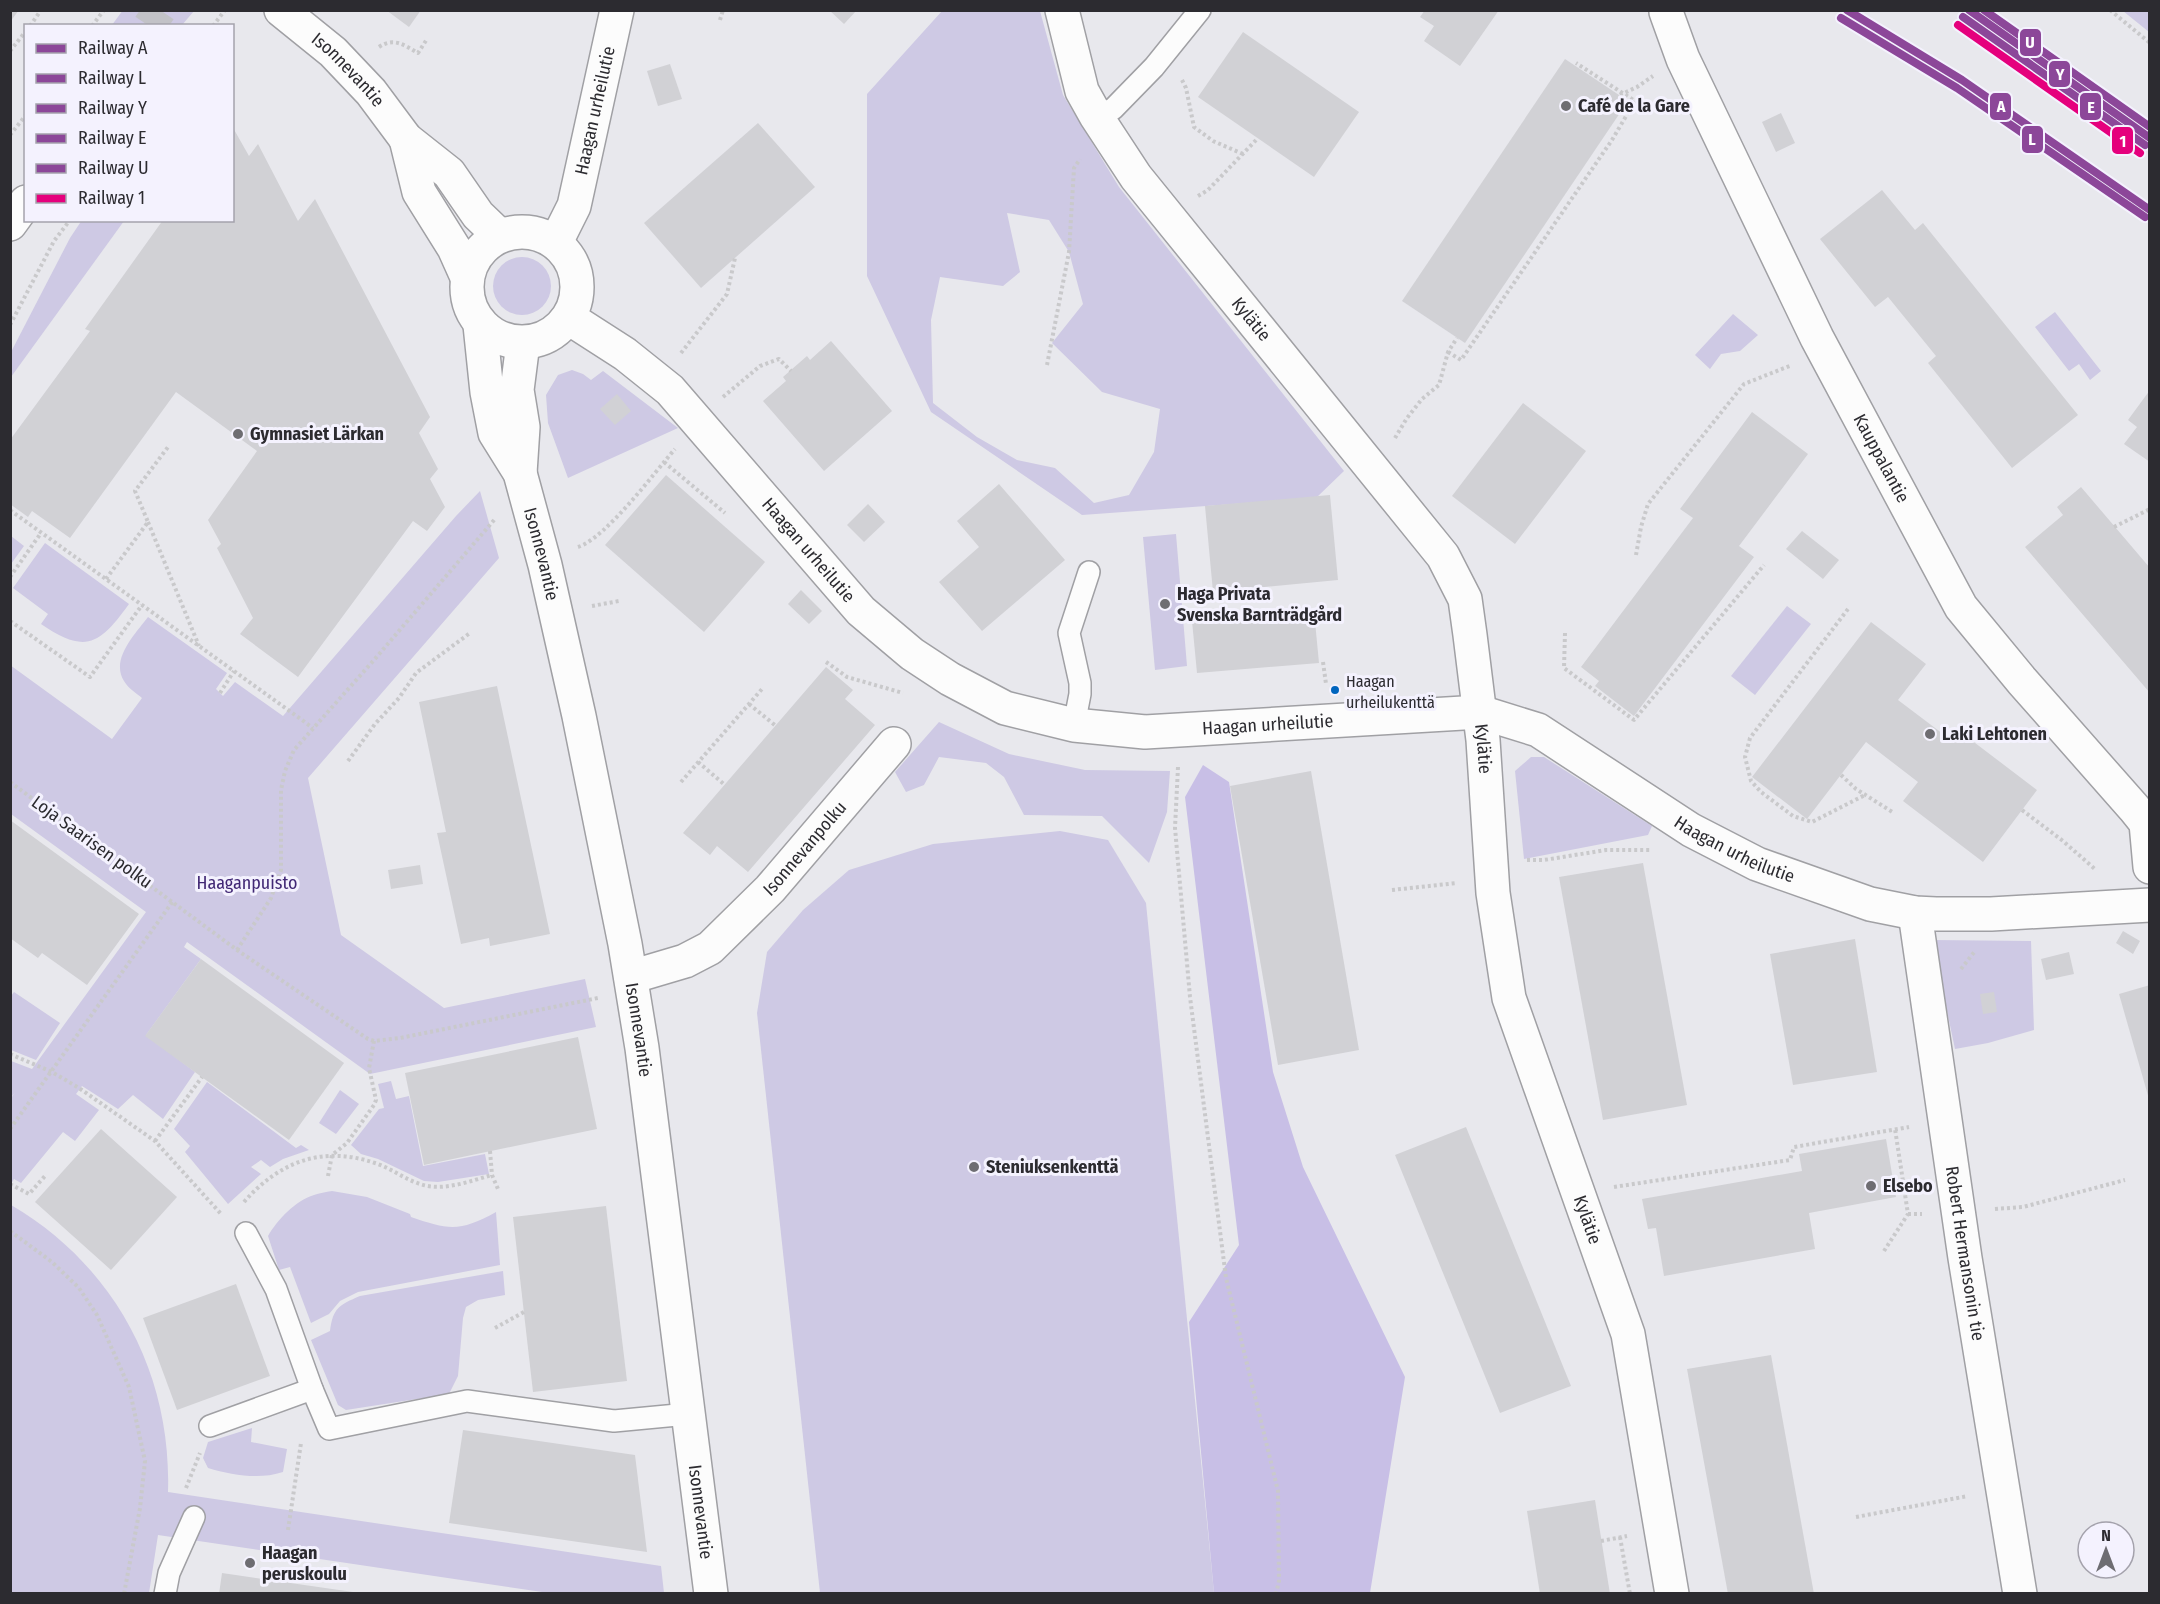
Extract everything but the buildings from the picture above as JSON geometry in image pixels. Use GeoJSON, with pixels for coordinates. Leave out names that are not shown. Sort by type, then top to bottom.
{"type":"FeatureCollection","features":[{"type":"Feature","properties":{"kind":"street","name":"Isonnevantie"},"geometry":{"type":"LineString","coordinates":[[281,10],[333,52],[371,92],[406,139],[449,173],[478,215],[500,236]]}},
{"type":"Feature","properties":{"kind":"street","name":"Haagan urheilutie"},"geometry":{"type":"LineString","coordinates":[[556,242],[574,206],[617,10]]}},
{"type":"Feature","properties":{"kind":"street","name":"Kylätie"},"geometry":{"type":"LineString","coordinates":[[1062,10],[1082,91],[1099,122],[1136,177],[1443,556],[1465,599],[1480,712],[1493,893],[1509,998],[1628,1334],[1672,1593]]}},
{"type":"Feature","properties":{"kind":"street","name":"Kauppalantie"},"geometry":{"type":"LineString","coordinates":[[1666,12],[1683,59],[1817,338],[1961,608],[2146,823],[2150,867]]}},
{"type":"Feature","properties":{"kind":"street","name":"Isonnevantie"},"geometry":{"type":"LineString","coordinates":[[406,139],[419,192],[454,248],[467,277]]}},
{"type":"Feature","properties":{"kind":"street"},"geometry":{"type":"LineString","coordinates":[[10,224],[24,205]]}},
{"type":"Feature","properties":{"kind":"street"},"geometry":{"type":"LineString","coordinates":[[519,231],[538,234],[556,242],[567,254],[575,269],[578,286],[576,302],[569,318],[557,331],[541,339],[523,343],[507,341],[480,325],[471,310],[466,294],[467,277],[473,260],[485,245],[500,236],[519,231]]}},
{"type":"Feature","properties":{"kind":"street","name":"Haagan urheilutie"},"geometry":{"type":"LineString","coordinates":[[569,318],[625,354],[670,390],[861,611],[912,654],[941,690],[1074,725],[1145,732],[1480,712],[1538,729],[1691,830],[1757,864],[1870,904],[1915,913],[1991,914],[2150,905]]}},
{"type":"Feature","properties":{"kind":"street","name":"Isonnevantie"},"geometry":{"type":"LineString","coordinates":[[480,325],[487,392],[495,433],[520,473],[545,565],[579,716],[632,984],[711,1593]]}},
{"type":"Feature","properties":{"kind":"street","name":"Isonnevantie"},"geometry":{"type":"LineString","coordinates":[[520,473],[523,427],[517,390],[523,343]]}},
{"type":"Feature","properties":{"kind":"street","name":"Isonnevanpolku"},"geometry":{"type":"LineString","coordinates":[[632,984],[710,948],[770,889],[894,744]]}},
{"type":"Feature","properties":{"kind":"street","name":"Robert Hermansonin tie"},"geometry":{"type":"LineString","coordinates":[[1915,913],[1965,1258],[2020,1593]]}},
{"type":"Feature","properties":{"kind":"lane"},"geometry":{"type":"LineString","coordinates":[[1099,122],[1167,51],[1200,10]]}},
{"type":"Feature","properties":{"kind":"lane"},"geometry":{"type":"LineString","coordinates":[[1074,725],[1080,683],[1069,633],[1089,572]]}},
{"type":"Feature","properties":{"kind":"lane"},"geometry":{"type":"LineString","coordinates":[[246,1233],[276,1289],[329,1430],[467,1401],[614,1421],[688,1414]]}},
{"type":"Feature","properties":{"kind":"lane"},"geometry":{"type":"LineString","coordinates":[[210,1426],[312,1389]]}},
{"type":"Feature","properties":{"kind":"lane"},"geometry":{"type":"LineString","coordinates":[[165,1593],[169,1574],[194,1517]]}},
{"type":"Feature","properties":{"kind":"path"},"geometry":{"type":"LineString","coordinates":[[94,24],[104,10]]}},
{"type":"Feature","properties":{"kind":"path"},"geometry":{"type":"LineString","coordinates":[[214,24],[225,10]]}},
{"type":"Feature","properties":{"kind":"path"},"geometry":{"type":"LineString","coordinates":[[720,20],[723,10]]}},
{"type":"Feature","properties":{"kind":"path"},"geometry":{"type":"LineString","coordinates":[[2110,10],[2150,43]]}},
{"type":"Feature","properties":{"kind":"path"},"geometry":{"type":"LineString","coordinates":[[31,24],[39,13]]}},
{"type":"Feature","properties":{"kind":"path"},"geometry":{"type":"LineString","coordinates":[[10,51],[24,34]]}},
{"type":"Feature","properties":{"kind":"path"},"geometry":{"type":"LineString","coordinates":[[376,50],[387,42],[400,42],[418,54],[427,39]]}},
{"type":"Feature","properties":{"kind":"path"},"geometry":{"type":"LineString","coordinates":[[1167,51],[1186,88],[1194,127],[1213,141],[1243,154]]}},
{"type":"Feature","properties":{"kind":"path"},"geometry":{"type":"LineString","coordinates":[[1448,352],[1461,360],[1562,215],[1635,101],[1576,63]]}},
{"type":"Feature","properties":{"kind":"path"},"geometry":{"type":"LineString","coordinates":[[1621,94],[1655,75]]}},
{"type":"Feature","properties":{"kind":"path"},"geometry":{"type":"LineString","coordinates":[[10,135],[24,118]]}},
{"type":"Feature","properties":{"kind":"path"},"geometry":{"type":"LineString","coordinates":[[1047,365],[1069,252],[1074,168],[1099,122]]}},
{"type":"Feature","properties":{"kind":"path"},"geometry":{"type":"LineString","coordinates":[[1208,190],[1258,138]]}},
{"type":"Feature","properties":{"kind":"path"},"geometry":{"type":"LineString","coordinates":[[10,325],[54,241],[68,222]]}},
{"type":"Feature","properties":{"kind":"path"},"geometry":{"type":"LineString","coordinates":[[677,358],[727,294],[735,258]]}},
{"type":"Feature","properties":{"kind":"path"},"geometry":{"type":"LineString","coordinates":[[1407,418],[1422,399],[1439,385],[1448,352],[1457,338]]}},
{"type":"Feature","properties":{"kind":"path"},"geometry":{"type":"LineString","coordinates":[[717,404],[760,366],[779,359],[790,370]]}},
{"type":"Feature","properties":{"kind":"path"},"geometry":{"type":"LineString","coordinates":[[1636,555],[1648,504],[1744,384],[1792,365]]}},
{"type":"Feature","properties":{"kind":"path"},"geometry":{"type":"LineString","coordinates":[[574,549],[584,546],[605,530],[678,445]]}},
{"type":"Feature","properties":{"kind":"path"},"geometry":{"type":"LineString","coordinates":[[168,447],[135,491],[199,646]]}},
{"type":"Feature","properties":{"kind":"path"},"geometry":{"type":"LineString","coordinates":[[664,462],[726,514]]}},
{"type":"Feature","properties":{"kind":"path"},"geometry":{"type":"LineString","coordinates":[[237,950],[271,898],[281,870],[281,790],[285,771],[294,750],[496,518],[529,508]]}},
{"type":"Feature","properties":{"kind":"path"},"geometry":{"type":"LineString","coordinates":[[2114,527],[2150,508]]}},
{"type":"Feature","properties":{"kind":"path"},"geometry":{"type":"LineString","coordinates":[[10,510],[313,728]]}},
{"type":"Feature","properties":{"kind":"path"},"geometry":{"type":"LineString","coordinates":[[106,579],[148,522]]}},
{"type":"Feature","properties":{"kind":"path"},"geometry":{"type":"LineString","coordinates":[[10,577],[41,533]]}},
{"type":"Feature","properties":{"kind":"path"},"geometry":{"type":"LineString","coordinates":[[1565,633],[1564,668],[1634,720],[1764,565]]}},
{"type":"Feature","properties":{"kind":"path"},"geometry":{"type":"LineString","coordinates":[[588,607],[619,601]]}},
{"type":"Feature","properties":{"kind":"path"},"geometry":{"type":"LineString","coordinates":[[10,621],[90,677],[142,605]]}},
{"type":"Feature","properties":{"kind":"path"},"geometry":{"type":"LineString","coordinates":[[1848,609],[1750,738],[1745,757],[1751,781],[1761,792],[1793,816],[1812,822],[1864,795]]}},
{"type":"Feature","properties":{"kind":"path"},"geometry":{"type":"LineString","coordinates":[[348,761],[416,673],[470,633]]}},
{"type":"Feature","properties":{"kind":"path"},"geometry":{"type":"LineString","coordinates":[[826,662],[847,677],[941,690]]}},
{"type":"Feature","properties":{"kind":"path"},"geometry":{"type":"LineString","coordinates":[[1323,662],[1325,683]]}},
{"type":"Feature","properties":{"kind":"path"},"geometry":{"type":"LineString","coordinates":[[220,693],[234,671]]}},
{"type":"Feature","properties":{"kind":"path"},"geometry":{"type":"LineString","coordinates":[[681,782],[762,690]]}},
{"type":"Feature","properties":{"kind":"path"},"geometry":{"type":"LineString","coordinates":[[749,704],[776,726]]}},
{"type":"Feature","properties":{"kind":"path"},"geometry":{"type":"LineString","coordinates":[[698,762],[725,785]]}},
{"type":"Feature","properties":{"kind":"path"},"geometry":{"type":"LineString","coordinates":[[1178,765],[1175,828],[1190,998],[1226,1278],[1278,1491],[1279,1581],[1276,1593]]}},
{"type":"Feature","properties":{"kind":"path"},"geometry":{"type":"LineString","coordinates":[[1841,775],[1864,795],[1894,813]]}},
{"type":"Feature","properties":{"kind":"path","name":"Loja Saarisen polku"},"geometry":{"type":"LineString","coordinates":[[10,782],[237,950],[353,1031],[374,1041]]}},
{"type":"Feature","properties":{"kind":"path"},"geometry":{"type":"LineString","coordinates":[[2022,810],[2087,861]]}},
{"type":"Feature","properties":{"kind":"path"},"geometry":{"type":"LineString","coordinates":[[1524,860],[1544,860],[1606,850],[1650,850]]}},
{"type":"Feature","properties":{"kind":"path"},"geometry":{"type":"LineString","coordinates":[[1392,890],[1423,886]]}},
{"type":"Feature","properties":{"kind":"path"},"geometry":{"type":"LineString","coordinates":[[10,1129],[173,901]]}},
{"type":"Feature","properties":{"kind":"path"},"geometry":{"type":"LineString","coordinates":[[328,1176],[332,1155],[347,1143],[376,1100],[369,1068],[374,1041],[400,1038],[632,984]]}},
{"type":"Feature","properties":{"kind":"path"},"geometry":{"type":"LineString","coordinates":[[10,1054],[52,1072],[101,1101],[155,1141],[227,1220],[246,1233]]}},
{"type":"Feature","properties":{"kind":"path"},"geometry":{"type":"LineString","coordinates":[[155,1141],[202,1077]]}},
{"type":"Feature","properties":{"kind":"path"},"geometry":{"type":"LineString","coordinates":[[1603,1189],[1790,1160],[1794,1147],[1945,1121]]}},
{"type":"Feature","properties":{"kind":"path"},"geometry":{"type":"LineString","coordinates":[[1884,1251],[1908,1214],[1895,1129]]}},
{"type":"Feature","properties":{"kind":"path"},"geometry":{"type":"LineString","coordinates":[[490,1151],[492,1175],[498,1189]]}},
{"type":"Feature","properties":{"kind":"path"},"geometry":{"type":"LineString","coordinates":[[227,1220],[259,1185],[275,1172],[309,1159],[332,1155],[376,1163],[421,1185],[451,1185],[492,1175]]}},
{"type":"Feature","properties":{"kind":"path"},"geometry":{"type":"LineString","coordinates":[[10,1184],[29,1194],[45,1176]]}},
{"type":"Feature","properties":{"kind":"path"},"geometry":{"type":"LineString","coordinates":[[2023,1207],[2125,1180]]}},
{"type":"Feature","properties":{"kind":"path"},"geometry":{"type":"LineString","coordinates":[[10,1231],[52,1262],[79,1288],[97,1315],[129,1387],[145,1461],[140,1508],[124,1593]]}},
{"type":"Feature","properties":{"kind":"path"},"geometry":{"type":"LineString","coordinates":[[495,1328],[524,1312]]}},
{"type":"Feature","properties":{"kind":"path"},"geometry":{"type":"LineString","coordinates":[[184,1492],[210,1426]]}},
{"type":"Feature","properties":{"kind":"path"},"geometry":{"type":"LineString","coordinates":[[288,1530],[296,1479]]}},
{"type":"Feature","properties":{"kind":"path"},"geometry":{"type":"LineString","coordinates":[[1857,1517],[2003,1489]]}},
{"type":"Feature","properties":{"kind":"path"},"geometry":{"type":"LineString","coordinates":[[1620,1537],[1630,1593]]}},
{"type":"Feature","properties":{"kind":"green space"},"geometry":{"type":"Polygon","coordinates":[[[123,10],[194,10],[183,24],[113,24],[123,10]]]}},
{"type":"Feature","properties":{"kind":"green space"},"geometry":{"type":"Polygon","coordinates":[[[942,11],[1040,11],[1063,95],[1119,187],[1344,471],[1316,498],[1082,515],[931,412],[867,276],[867,94],[942,11]],[[1007,213],[1020,272],[1003,286],[940,277],[931,320],[933,403],[977,437],[1017,460],[1055,468],[1094,503],[1129,495],[1154,452],[1160,409],[1102,392],[1052,343],[1083,304],[1069,252],[1049,220],[1007,213]]]}},
{"type":"Feature","properties":{"kind":"green space"},"geometry":{"type":"Polygon","coordinates":[[[2123,11],[2149,11],[2149,32],[2123,11]]]}},
{"type":"Feature","properties":{"kind":"green space"},"geometry":{"type":"Polygon","coordinates":[[[81,222],[123,222],[11,377],[11,352],[70,238],[81,222]]]}},
{"type":"Feature","properties":{"kind":"green space"},"geometry":{"type":"Polygon","coordinates":[[[522,257],[533,259],[546,270],[551,286],[549,297],[538,310],[522,315],[511,313],[498,302],[493,286],[495,275],[506,262],[522,257]]]}},
{"type":"Feature","properties":{"kind":"green space"},"geometry":{"type":"Polygon","coordinates":[[[2055,312],[2101,371],[2090,380],[2079,364],[2069,371],[2035,327],[2055,312]]]}},
{"type":"Feature","properties":{"kind":"green space"},"geometry":{"type":"Polygon","coordinates":[[[1733,314],[1758,335],[1740,351],[1721,354],[1710,369],[1695,355],[1733,314]]]}},
{"type":"Feature","properties":{"kind":"green space"},"geometry":{"type":"Polygon","coordinates":[[[572,370],[591,380],[603,371],[678,428],[568,478],[548,423],[546,395],[558,375],[572,370]]]}},
{"type":"Feature","properties":{"kind":"green space","name":"Haaganpuisto"},"geometry":{"type":"Polygon","coordinates":[[[480,491],[499,558],[308,778],[341,935],[444,1008],[585,979],[596,1027],[370,1074],[187,942],[184,947],[201,959],[146,1035],[195,1072],[163,1119],[133,1095],[118,1109],[82,1086],[76,1094],[99,1110],[75,1141],[63,1132],[21,1183],[14,1179],[11,1184],[10,1099],[15,1093],[11,1097],[11,1061],[32,1069],[146,912],[11,814],[10,665],[112,739],[142,698],[124,681],[120,664],[131,638],[148,617],[227,673],[216,689],[223,696],[235,682],[283,716],[480,491]]]}},
{"type":"Feature","properties":{"kind":"green space"},"geometry":{"type":"Polygon","coordinates":[[[1176,534],[1187,666],[1155,670],[1143,537],[1176,534]]]}},
{"type":"Feature","properties":{"kind":"green space"},"geometry":{"type":"Polygon","coordinates":[[[11,536],[24,546],[11,564],[11,536]]]}},
{"type":"Feature","properties":{"kind":"green space"},"geometry":{"type":"Polygon","coordinates":[[[45,543],[129,604],[109,628],[91,641],[70,640],[41,624],[48,614],[13,588],[45,543]]]}},
{"type":"Feature","properties":{"kind":"green space"},"geometry":{"type":"Polygon","coordinates":[[[1787,606],[1811,624],[1755,695],[1731,676],[1787,606]]]}},
{"type":"Feature","properties":{"kind":"green space"},"geometry":{"type":"Polygon","coordinates":[[[939,722],[1009,754],[1085,770],[1170,771],[1167,812],[1149,863],[1102,816],[1024,815],[1004,777],[986,763],[939,757],[924,785],[906,792],[895,772],[939,722]]]}},
{"type":"Feature","properties":{"kind":"green space"},"geometry":{"type":"Polygon","coordinates":[[[1531,757],[1544,757],[1652,826],[1648,835],[1524,859],[1515,771],[1531,757]]]}},
{"type":"Feature","properties":{"kind":"green space","name":"Steniuksenkenttä"},"geometry":{"type":"Polygon","coordinates":[[[1060,831],[1108,840],[1146,903],[1214,1593],[820,1593],[757,1013],[767,952],[803,910],[849,870],[933,844],[1060,831]]]}},
{"type":"Feature","properties":{"kind":"green space"},"geometry":{"type":"Polygon","coordinates":[[[1932,940],[2031,941],[2034,1030],[1988,1043],[1955,1049],[1932,940]]]}},
{"type":"Feature","properties":{"kind":"green space"},"geometry":{"type":"Polygon","coordinates":[[[14,992],[60,1023],[36,1060],[11,1050],[11,996],[14,992]]]}},
{"type":"Feature","properties":{"kind":"green space"},"geometry":{"type":"Polygon","coordinates":[[[391,1081],[396,1099],[409,1096],[423,1166],[485,1154],[489,1174],[438,1182],[424,1181],[378,1159],[361,1154],[351,1145],[379,1109],[384,1108],[378,1084],[391,1081]]]}},
{"type":"Feature","properties":{"kind":"green space"},"geometry":{"type":"Polygon","coordinates":[[[207,1082],[296,1148],[301,1145],[309,1150],[283,1159],[270,1167],[261,1160],[251,1167],[261,1174],[228,1204],[185,1152],[190,1146],[174,1129],[207,1082]]]}},
{"type":"Feature","properties":{"kind":"green space"},"geometry":{"type":"Polygon","coordinates":[[[340,1090],[359,1104],[336,1134],[319,1123],[340,1090]]]}},
{"type":"Feature","properties":{"kind":"green space"},"geometry":{"type":"Polygon","coordinates":[[[332,1191],[367,1197],[435,1225],[463,1226],[496,1212],[500,1265],[358,1292],[340,1301],[329,1314],[311,1323],[290,1267],[279,1270],[268,1236],[282,1217],[294,1206],[316,1194],[332,1191]]]}},
{"type":"Feature","properties":{"kind":"green space"},"geometry":{"type":"Polygon","coordinates":[[[11,1205],[47,1230],[80,1258],[107,1291],[130,1326],[147,1365],[160,1405],[167,1448],[168,1492],[661,1566],[664,1593],[549,1593],[158,1535],[149,1593],[11,1593],[11,1205]]]}},
{"type":"Feature","properties":{"kind":"green space"},"geometry":{"type":"Polygon","coordinates":[[[503,1271],[505,1295],[478,1300],[466,1307],[458,1376],[449,1394],[346,1410],[338,1405],[311,1340],[330,1331],[338,1308],[360,1296],[503,1271]]]}},
{"type":"Feature","properties":{"kind":"green space"},"geometry":{"type":"Polygon","coordinates":[[[252,1428],[251,1442],[287,1449],[283,1472],[265,1476],[246,1476],[208,1468],[203,1458],[208,1442],[252,1428]]]}},
{"type":"Feature","properties":{"kind":"shaded area"},"geometry":{"type":"Polygon","coordinates":[[[1203,765],[1229,782],[1273,1072],[1303,1167],[1405,1377],[1370,1593],[1214,1593],[1189,1322],[1239,1245],[1185,797],[1203,765]]]}},
{"type":"Feature","properties":{"kind":"tunnel"},"geometry":{"type":"LineString","coordinates":[[150,24],[160,10]]}},
{"type":"Feature","properties":{"kind":"rail line","name":"A"},"geometry":{"type":"LineString","coordinates":[[1847,10],[1962,80],[2150,210]]}},
{"type":"Feature","properties":{"kind":"rail line","name":"Y"},"geometry":{"type":"LineString","coordinates":[[1969,10],[2150,138]]}},
{"type":"Feature","properties":{"kind":"rail line","name":"U"},"geometry":{"type":"LineString","coordinates":[[1984,10],[2150,127]]}},
{"type":"Feature","properties":{"kind":"rail line","name":"E"},"geometry":{"type":"LineString","coordinates":[[1963,17],[2145,145]]}},
{"type":"Feature","properties":{"kind":"rail line","name":"L"},"geometry":{"type":"LineString","coordinates":[[1841,18],[1957,88],[2145,217]]}},
{"type":"Feature","properties":{"kind":"rail line","name":"1"},"geometry":{"type":"LineString","coordinates":[[1958,25],[2140,153]]}},
{"type":"Feature","properties":{"kind":"place","name":"Café de la Gare"},"geometry":{"type":"Point","coordinates":[1566,106]}},
{"type":"Feature","properties":{"kind":"place","name":"Gymnasiet Lärkan"},"geometry":{"type":"Point","coordinates":[238,434]}},
{"type":"Feature","properties":{"kind":"place","name":"Haga Privata Svenska Barnträdgård"},"geometry":{"type":"Point","coordinates":[1165,604]}},
{"type":"Feature","properties":{"kind":"place","name":"Haagan urheilukenttä"},"geometry":{"type":"Point","coordinates":[1335,690]}},
{"type":"Feature","properties":{"kind":"place","name":"Laki Lehtonen"},"geometry":{"type":"Point","coordinates":[1930,734]}},
{"type":"Feature","properties":{"kind":"place","name":"Steniuksenkenttä"},"geometry":{"type":"Point","coordinates":[974,1167]}},
{"type":"Feature","properties":{"kind":"place","name":"Elsebo"},"geometry":{"type":"Point","coordinates":[1871,1186]}},
{"type":"Feature","properties":{"kind":"place","name":"Haagan peruskoulu"},"geometry":{"type":"Point","coordinates":[250,1563]}}]}
